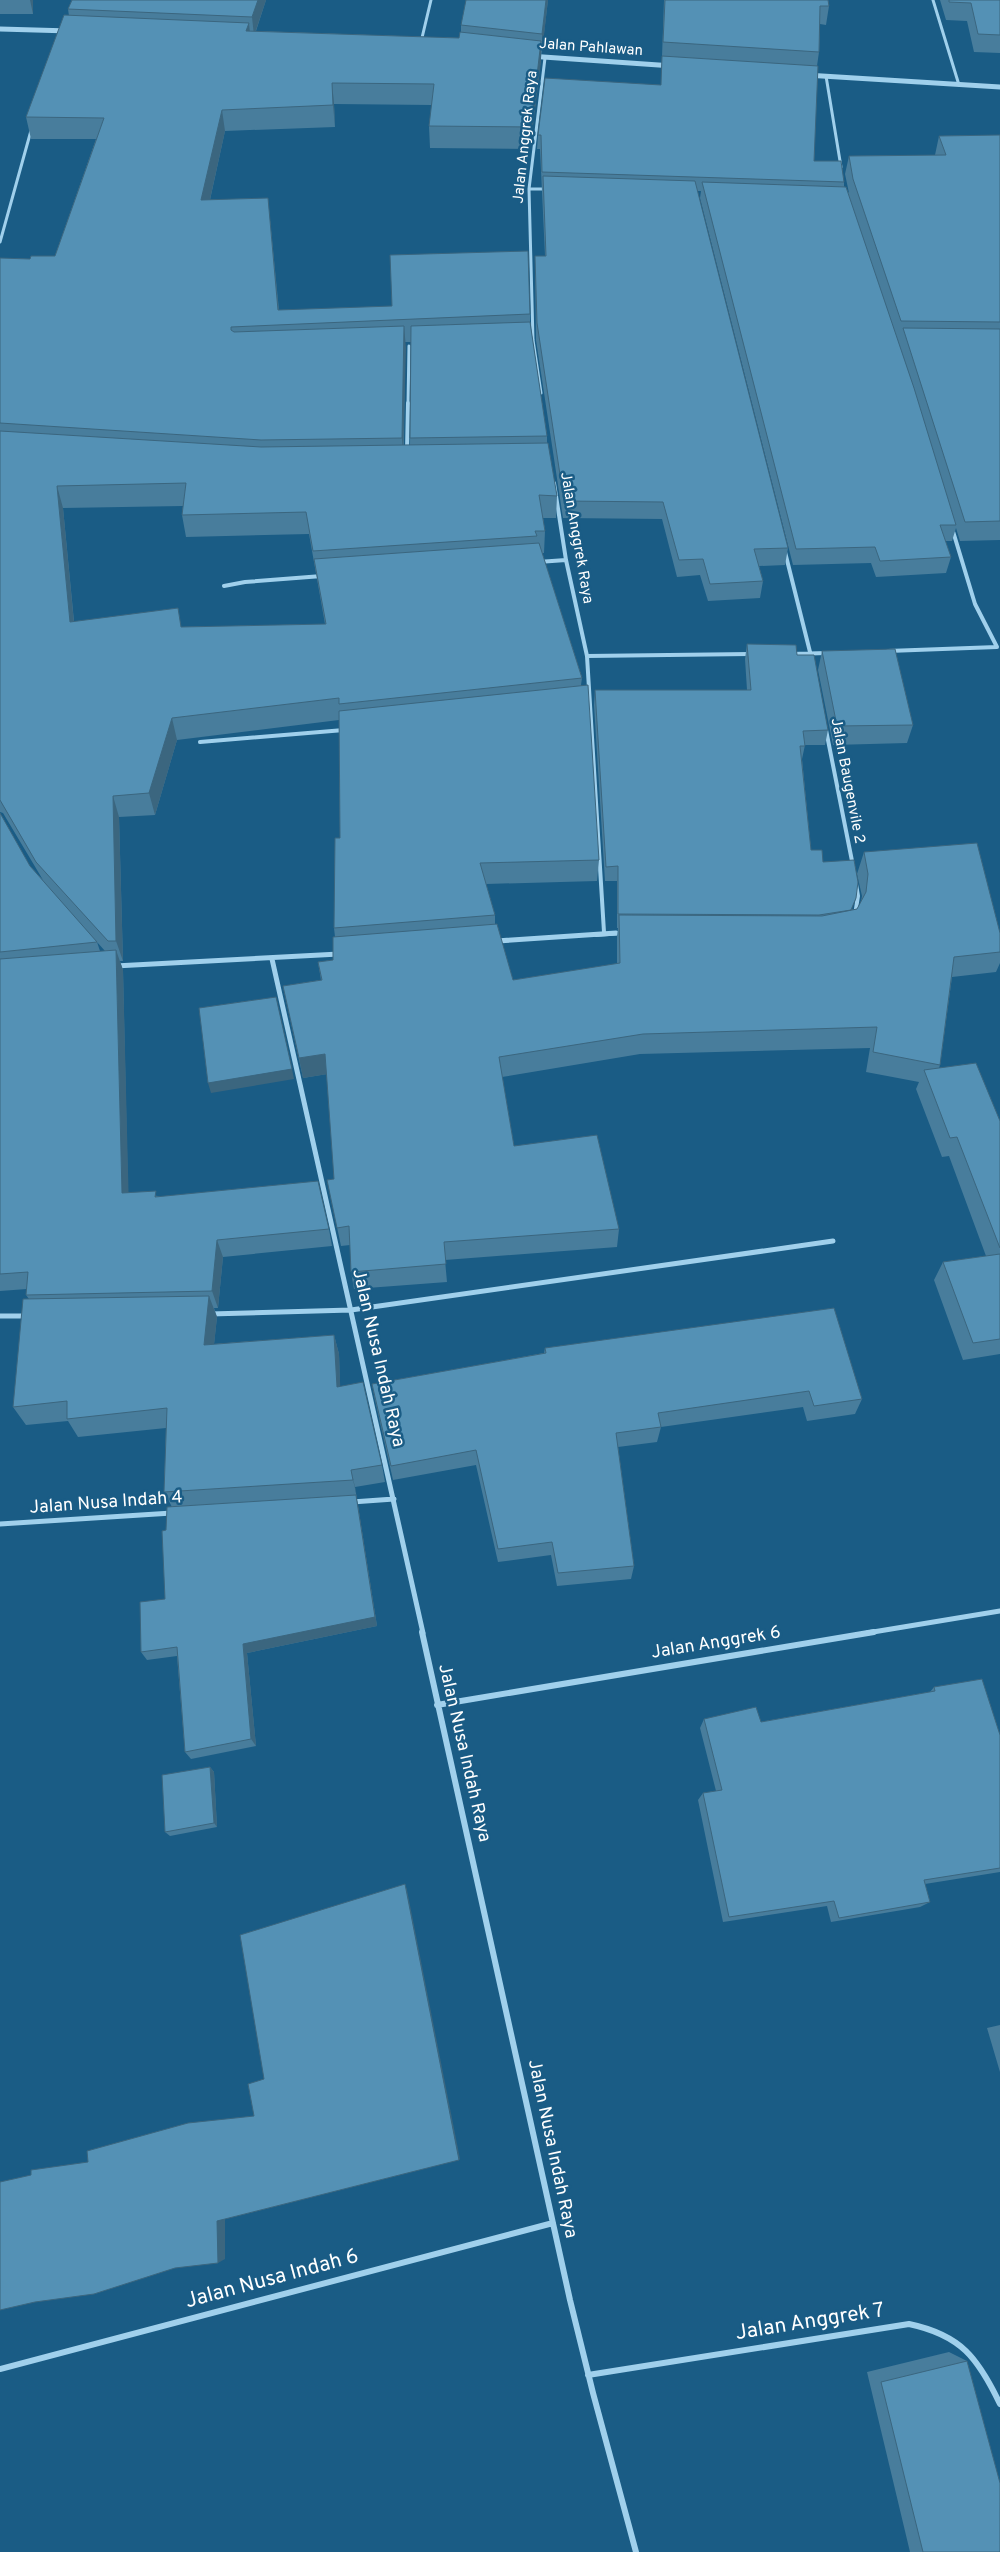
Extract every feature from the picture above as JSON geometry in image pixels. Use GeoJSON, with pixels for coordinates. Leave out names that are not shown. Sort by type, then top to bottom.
{"type":"FeatureCollection","features":[{"type":"Feature","properties":{"kind":"street"},"geometry":{"type":"LineString","coordinates":[[420,44],[431,0]]}},
{"type":"Feature","properties":{"kind":"street"},"geometry":{"type":"LineString","coordinates":[[934,0],[959,85]]}},
{"type":"Feature","properties":{"kind":"street"},"geometry":{"type":"LineString","coordinates":[[0,29],[79,31]]}},
{"type":"Feature","properties":{"kind":"street"},"geometry":{"type":"LineString","coordinates":[[56,39],[60,30]]}},
{"type":"Feature","properties":{"kind":"street"},"geometry":{"type":"LineString","coordinates":[[410,44],[430,46]]}},
{"type":"Feature","properties":{"kind":"street","name":"Jalan Pahlawan"},"geometry":{"type":"LineString","coordinates":[[526,56],[681,66]]}},
{"type":"Feature","properties":{"kind":"street","name":"Jalan Anggrek Raya"},"geometry":{"type":"LineString","coordinates":[[541,396],[534,340],[529,189],[545,58]]}},
{"type":"Feature","properties":{"kind":"street"},"geometry":{"type":"LineString","coordinates":[[797,74],[1000,86]]}},
{"type":"Feature","properties":{"kind":"street"},"geometry":{"type":"LineString","coordinates":[[826,76],[842,170]]}},
{"type":"Feature","properties":{"kind":"street"},"geometry":{"type":"LineString","coordinates":[[0,242],[33,120]]}},
{"type":"Feature","properties":{"kind":"street"},"geometry":{"type":"LineString","coordinates":[[529,189],[558,190]]}},
{"type":"Feature","properties":{"kind":"street"},"geometry":{"type":"LineString","coordinates":[[524,340],[534,340]]}},
{"type":"Feature","properties":{"kind":"street"},"geometry":{"type":"LineString","coordinates":[[399,346],[418,346]]}},
{"type":"Feature","properties":{"kind":"street"},"geometry":{"type":"LineString","coordinates":[[407,454],[409,346]]}},
{"type":"Feature","properties":{"kind":"street","name":"Jalan Anggrek Raya"},"geometry":{"type":"LineString","coordinates":[[554,479],[566,560],[587,656],[604,932]]}},
{"type":"Feature","properties":{"kind":"street"},"geometry":{"type":"LineString","coordinates":[[880,651],[997,647],[975,604],[950,520]]}},
{"type":"Feature","properties":{"kind":"street"},"geometry":{"type":"LineString","coordinates":[[785,548],[813,663]]}},
{"type":"Feature","properties":{"kind":"street"},"geometry":{"type":"LineString","coordinates":[[527,562],[566,560]]}},
{"type":"Feature","properties":{"kind":"street"},"geometry":{"type":"LineString","coordinates":[[224,586],[245,582],[332,576]]}},
{"type":"Feature","properties":{"kind":"street"},"geometry":{"type":"LineString","coordinates":[[782,654],[830,653]]}},
{"type":"Feature","properties":{"kind":"street"},"geometry":{"type":"LineString","coordinates":[[587,656],[753,654]]}},
{"type":"Feature","properties":{"kind":"street"},"geometry":{"type":"LineString","coordinates":[[580,704],[590,703]]}},
{"type":"Feature","properties":{"kind":"street","name":"Jalan Baugenvile 2"},"geometry":{"type":"LineString","coordinates":[[824,721],[858,896],[856,913],[853,920]]}},
{"type":"Feature","properties":{"kind":"street"},"geometry":{"type":"LineString","coordinates":[[200,742],[352,729]]}},
{"type":"Feature","properties":{"kind":"street"},"geometry":{"type":"LineString","coordinates":[[486,942],[604,932],[633,932]]}},
{"type":"Feature","properties":{"kind":"street"},"geometry":{"type":"LineString","coordinates":[[104,967],[272,959],[350,953]]}},
{"type":"Feature","properties":{"kind":"street"},"geometry":{"type":"LineString","coordinates":[[107,959],[113,966]]}},
{"type":"Feature","properties":{"kind":"street","name":"Jalan Nusa Indah Raya"},"geometry":{"type":"LineString","coordinates":[[272,959],[352,1310],[437,1705],[461,1804],[553,2223],[588,2375],[636,2552]]}},
{"type":"Feature","properties":{"kind":"street"},"geometry":{"type":"LineString","coordinates":[[199,1314],[352,1310],[833,1241]]}},
{"type":"Feature","properties":{"kind":"street"},"geometry":{"type":"LineString","coordinates":[[0,1316],[38,1316]]}},
{"type":"Feature","properties":{"kind":"street"},"geometry":{"type":"LineString","coordinates":[[345,1502],[394,1499]]}},
{"type":"Feature","properties":{"kind":"street","name":"Jalan Nusa Indah 4"},"geometry":{"type":"LineString","coordinates":[[0,1524],[177,1513]]}},
{"type":"Feature","properties":{"kind":"street","name":"Jalan Anggrek 6"},"geometry":{"type":"LineString","coordinates":[[437,1705],[1000,1611]]}},
{"type":"Feature","properties":{"kind":"street","name":"Jalan Nusa Indah 6"},"geometry":{"type":"LineString","coordinates":[[0,2369],[553,2223]]}},
{"type":"Feature","properties":{"kind":"street","name":"Jalan Anggrek 7"},"geometry":{"type":"LineString","coordinates":[[588,2375],[908,2324],[933,2327],[962,2343],[988,2378],[1000,2404]]}},
{"type":"Feature","properties":{"kind":"building"},"geometry":{"type":"Polygon","coordinates":[[[72,0],[258,0],[252,17],[68,9],[72,0]]]}},
{"type":"Feature","properties":{"kind":"building"},"geometry":{"type":"Polygon","coordinates":[[[466,0],[546,0],[542,34],[461,25],[466,0]]]}},
{"type":"Feature","properties":{"kind":"building"},"geometry":{"type":"Polygon","coordinates":[[[665,0],[828,0],[829,6],[820,6],[819,52],[663,42],[665,0]]]}},
{"type":"Feature","properties":{"kind":"building"},"geometry":{"type":"Polygon","coordinates":[[[949,0],[1000,0],[1000,35],[978,34],[971,3],[949,2],[949,0]]]}},
{"type":"Feature","properties":{"kind":"building"},"geometry":{"type":"Polygon","coordinates":[[[64,15],[249,23],[246,31],[459,38],[460,32],[541,41],[531,127],[429,126],[434,84],[332,83],[333,105],[222,110],[201,200],[268,198],[278,310],[392,306],[390,255],[528,251],[530,314],[231,327],[231,330],[234,332],[404,326],[402,438],[261,440],[0,423],[0,258],[30,259],[31,256],[55,256],[104,118],[26,117],[64,15]]]}},
{"type":"Feature","properties":{"kind":"building"},"geometry":{"type":"Polygon","coordinates":[[[662,56],[818,66],[814,161],[841,161],[844,182],[542,172],[541,135],[538,135],[545,78],[661,85],[662,56]]]}},
{"type":"Feature","properties":{"kind":"building"},"geometry":{"type":"Polygon","coordinates":[[[1000,135],[1000,322],[901,321],[853,179],[849,156],[946,155],[939,136],[1000,135]]]}},
{"type":"Feature","properties":{"kind":"building"},"geometry":{"type":"Polygon","coordinates":[[[543,176],[695,181],[788,548],[754,549],[763,581],[710,584],[703,559],[679,560],[663,502],[564,501],[537,323],[535,256],[546,256],[543,176]]]}},
{"type":"Feature","properties":{"kind":"building"},"geometry":{"type":"Polygon","coordinates":[[[702,182],[846,187],[914,388],[956,525],[940,525],[951,557],[880,561],[875,547],[796,549],[702,182]]]}},
{"type":"Feature","properties":{"kind":"building"},"geometry":{"type":"Polygon","coordinates":[[[530,322],[547,436],[410,438],[411,326],[530,322]]]}},
{"type":"Feature","properties":{"kind":"building"},"geometry":{"type":"Polygon","coordinates":[[[903,328],[1000,329],[1000,521],[965,522],[903,328]]]}},
{"type":"Feature","properties":{"kind":"building"},"geometry":{"type":"Polygon","coordinates":[[[0,431],[261,447],[548,443],[557,496],[539,495],[545,531],[535,531],[537,536],[313,551],[306,512],[182,515],[186,483],[57,486],[70,622],[178,608],[181,627],[326,624],[314,559],[539,543],[582,678],[339,704],[339,698],[172,718],[149,793],[113,796],[116,941],[108,941],[36,862],[0,800],[0,431]]]}},
{"type":"Feature","properties":{"kind":"building"},"geometry":{"type":"Polygon","coordinates":[[[747,644],[796,645],[797,655],[814,655],[828,730],[803,731],[805,746],[800,746],[811,850],[822,850],[823,862],[854,860],[858,882],[856,898],[851,910],[819,915],[618,914],[618,866],[606,867],[595,690],[751,690],[747,644]]]}},
{"type":"Feature","properties":{"kind":"building"},"geometry":{"type":"Polygon","coordinates":[[[895,649],[913,725],[837,726],[822,651],[895,649]]]}},
{"type":"Feature","properties":{"kind":"building"},"geometry":{"type":"Polygon","coordinates":[[[588,685],[599,860],[480,863],[495,915],[334,928],[335,838],[340,838],[339,711],[588,685]]]}},
{"type":"Feature","properties":{"kind":"building"},"geometry":{"type":"Polygon","coordinates":[[[0,813],[30,866],[97,942],[0,952],[0,813]]]}},
{"type":"Feature","properties":{"kind":"building"},"geometry":{"type":"Polygon","coordinates":[[[977,843],[1000,933],[1000,952],[954,957],[940,1065],[873,1052],[877,1027],[643,1034],[499,1057],[514,1146],[597,1135],[619,1229],[444,1242],[446,1264],[351,1272],[349,1226],[337,1228],[327,1180],[334,1179],[325,1054],[299,1058],[283,986],[322,980],[318,962],[333,960],[333,937],[497,924],[513,980],[620,963],[619,915],[822,916],[857,909],[866,892],[868,874],[864,852],[977,843]]]}},
{"type":"Feature","properties":{"kind":"building"},"geometry":{"type":"Polygon","coordinates":[[[116,950],[122,1193],[156,1191],[155,1197],[318,1181],[329,1229],[217,1240],[212,1291],[26,1295],[28,1272],[0,1274],[0,959],[116,950]]]}},
{"type":"Feature","properties":{"kind":"building"},"geometry":{"type":"Polygon","coordinates":[[[276,997],[292,1069],[208,1083],[199,1008],[276,997]]]}},
{"type":"Feature","properties":{"kind":"building"},"geometry":{"type":"Polygon","coordinates":[[[976,1063],[1000,1121],[1000,1248],[957,1137],[950,1138],[924,1070],[976,1063]]]}},
{"type":"Feature","properties":{"kind":"building"},"geometry":{"type":"Polygon","coordinates":[[[1000,1254],[1000,1339],[973,1343],[943,1262],[1000,1254]]]}},
{"type":"Feature","properties":{"kind":"building"},"geometry":{"type":"Polygon","coordinates":[[[209,1296],[204,1345],[334,1335],[337,1387],[363,1382],[382,1465],[351,1470],[353,1480],[164,1492],[167,1408],[67,1419],[67,1401],[13,1407],[23,1299],[209,1296]]]}},
{"type":"Feature","properties":{"kind":"building"},"geometry":{"type":"Polygon","coordinates":[[[834,1308],[862,1399],[814,1406],[809,1391],[658,1413],[661,1427],[616,1433],[634,1566],[558,1573],[552,1542],[498,1549],[476,1450],[391,1466],[372,1384],[546,1353],[545,1348],[834,1308]]]}},
{"type":"Feature","properties":{"kind":"building"},"geometry":{"type":"Polygon","coordinates":[[[356,1495],[375,1617],[243,1644],[251,1739],[185,1752],[177,1647],[141,1652],[140,1602],[165,1599],[162,1531],[166,1530],[167,1507],[356,1495]]]}},
{"type":"Feature","properties":{"kind":"building"},"geometry":{"type":"Polygon","coordinates":[[[982,1679],[1000,1735],[1000,1868],[924,1880],[930,1902],[839,1918],[834,1901],[729,1917],[703,1793],[722,1790],[704,1719],[756,1707],[761,1722],[935,1691],[934,1687],[982,1679]]]}},
{"type":"Feature","properties":{"kind":"building"},"geometry":{"type":"Polygon","coordinates":[[[210,1767],[214,1823],[165,1832],[162,1775],[210,1767]]]}},
{"type":"Feature","properties":{"kind":"building"},"geometry":{"type":"Polygon","coordinates":[[[405,1884],[459,2160],[217,2221],[218,2263],[175,2268],[94,2294],[35,2302],[0,2310],[0,2182],[31,2175],[31,2170],[88,2162],[87,2151],[188,2123],[254,2116],[248,2084],[264,2079],[240,1935],[405,1884]]]}},
{"type":"Feature","properties":{"kind":"building"},"geometry":{"type":"Polygon","coordinates":[[[967,2361],[1000,2483],[1000,2552],[923,2552],[881,2382],[967,2361]]]}}]}
